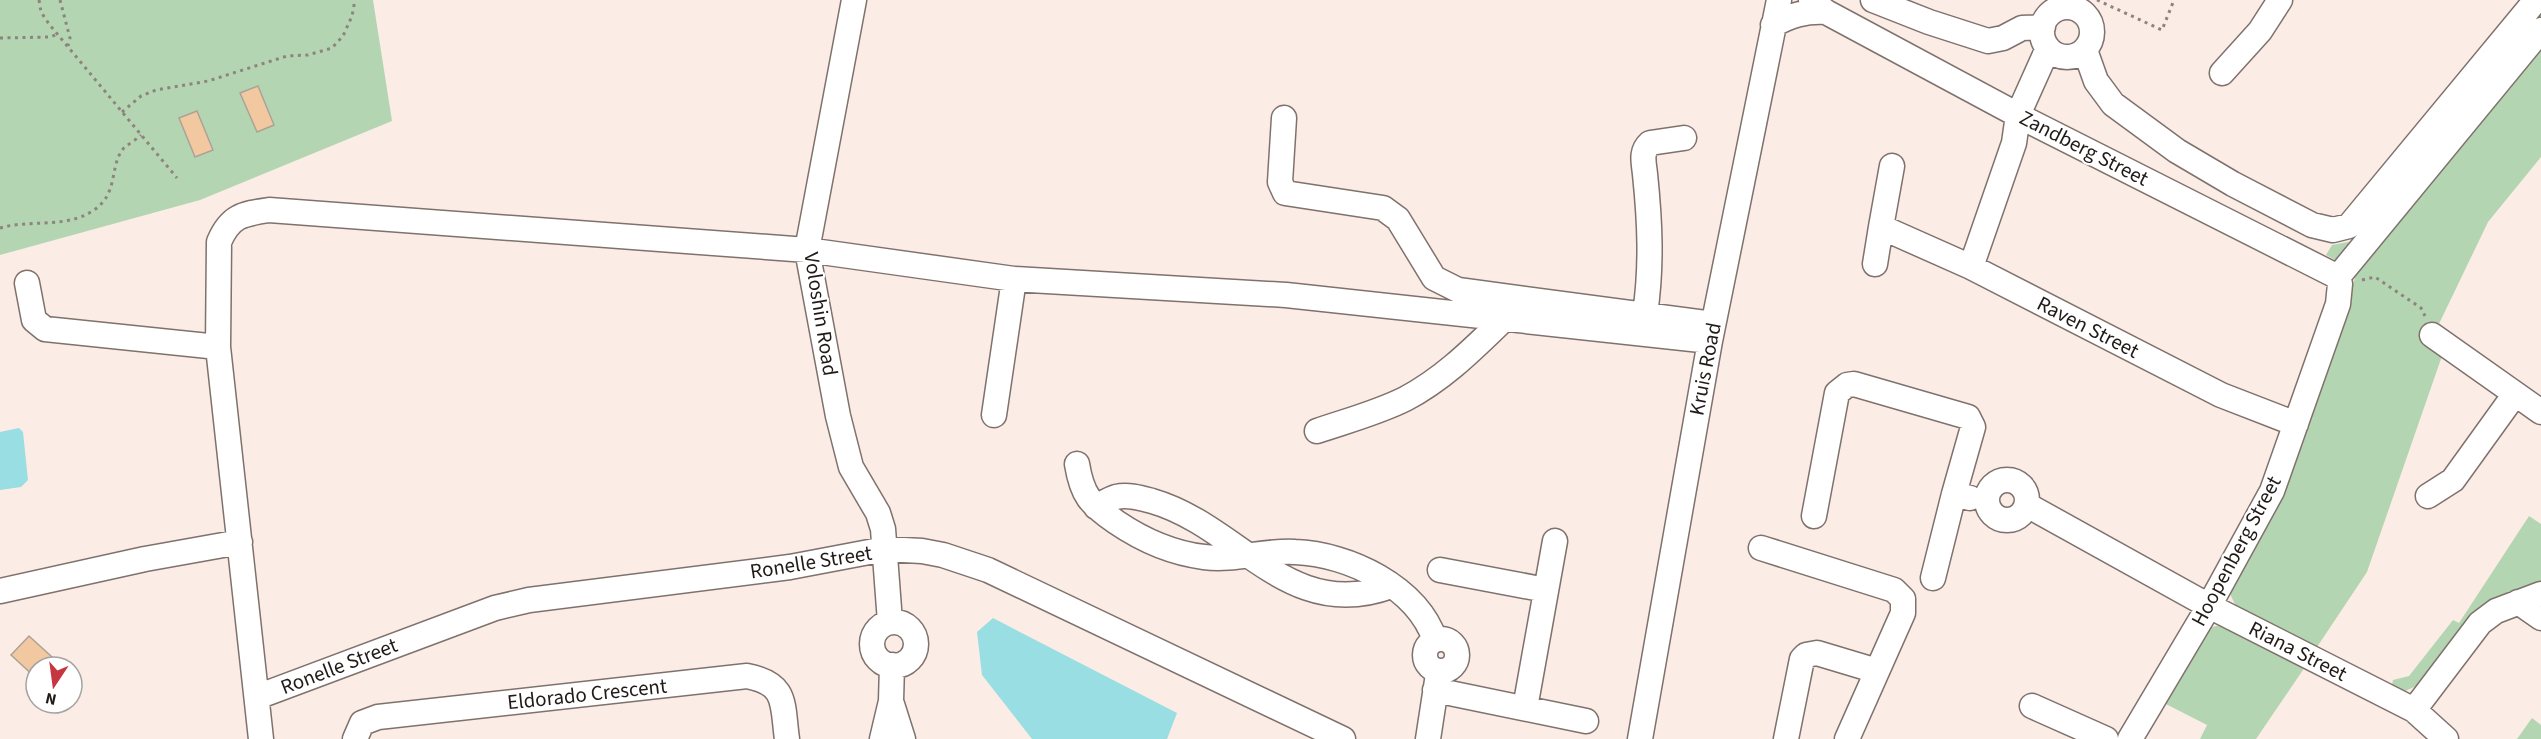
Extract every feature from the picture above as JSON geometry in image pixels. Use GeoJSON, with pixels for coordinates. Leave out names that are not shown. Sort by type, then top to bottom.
{"type":"FeatureCollection","features":[{"type":"Feature","properties":{"kind":"street","name":"Voloshin Road"},"geometry":{"type":"LineString","coordinates":[[854,0],[807,250],[838,416],[851,467],[878,513],[883,529],[890,622],[877,629],[872,644],[877,657],[883,663],[892,665],[891,702]]}},
{"type":"Feature","properties":{"kind":"street","name":"Kruis Road"},"geometry":{"type":"LineString","coordinates":[[1640,739],[1712,333],[1779,0]]}},
{"type":"Feature","properties":{"kind":"street"},"geometry":{"type":"LineString","coordinates":[[1873,0],[1929,22],[1988,41],[2003,38],[2022,28],[2051,44],[2071,57],[2085,50],[2092,39],[2091,4],[2056,9],[2045,20],[2051,44],[1971,267]]}},
{"type":"Feature","properties":{"kind":"street"},"geometry":{"type":"LineString","coordinates":[[2222,73],[2260,31],[2280,0]]}},
{"type":"Feature","properties":{"kind":"street"},"geometry":{"type":"LineString","coordinates":[[2085,50],[2102,91],[2113,104],[2177,152],[2302,220],[2322,228],[2342,229],[2349,226],[2536,0]]}},
{"type":"Feature","properties":{"kind":"street","name":"Zandberg Street"},"geometry":{"type":"LineString","coordinates":[[1773,25],[1794,14],[1819,6],[2024,118],[2339,281]]}},
{"type":"Feature","properties":{"kind":"street"},"geometry":{"type":"LineString","coordinates":[[2339,281],[2541,30]]}},
{"type":"Feature","properties":{"kind":"street"},"geometry":{"type":"LineString","coordinates":[[1284,118],[1280,182],[1285,193],[1377,207],[1392,213],[1434,278],[1442,283],[1458,290],[1645,314],[1712,333]]}},
{"type":"Feature","properties":{"kind":"street"},"geometry":{"type":"LineString","coordinates":[[1645,314],[1651,264],[1651,236],[1644,151],[1650,143],[1684,138]]}},
{"type":"Feature","properties":{"kind":"street"},"geometry":{"type":"LineString","coordinates":[[1875,264],[1893,166]]}},
{"type":"Feature","properties":{"kind":"street"},"geometry":{"type":"LineString","coordinates":[[261,739],[218,347],[219,242],[224,229],[243,214],[269,210],[807,250],[1014,279],[1286,295],[1503,321],[1712,333]]}},
{"type":"Feature","properties":{"kind":"street","name":"Raven Street"},"geometry":{"type":"LineString","coordinates":[[1881,227],[1971,267],[2221,395],[2296,424]]}},
{"type":"Feature","properties":{"kind":"street"},"geometry":{"type":"LineString","coordinates":[[994,415],[1014,279]]}},
{"type":"Feature","properties":{"kind":"street","name":"Hoopenberg Street"},"geometry":{"type":"LineString","coordinates":[[2130,739],[2209,606],[2272,491],[2338,304],[2339,281]]}},
{"type":"Feature","properties":{"kind":"street"},"geometry":{"type":"LineString","coordinates":[[27,283],[34,320],[45,328],[218,347]]}},
{"type":"Feature","properties":{"kind":"street"},"geometry":{"type":"LineString","coordinates":[[1317,431],[1379,410],[1427,386],[1460,361],[1503,321]]}},
{"type":"Feature","properties":{"kind":"street"},"geometry":{"type":"LineString","coordinates":[[2433,335],[2541,412]]}},
{"type":"Feature","properties":{"kind":"street"},"geometry":{"type":"LineString","coordinates":[[1814,516],[1837,393],[1846,386],[1854,384],[1968,417],[1973,427],[1933,578]]}},
{"type":"Feature","properties":{"kind":"street"},"geometry":{"type":"LineString","coordinates":[[2428,496],[2453,480],[2515,394]]}},
{"type":"Feature","properties":{"kind":"street"},"geometry":{"type":"LineString","coordinates":[[1077,464],[1081,486],[1096,507],[1152,544],[1176,552],[1220,559],[1295,552],[1323,556],[1361,569],[1410,600],[1431,627],[1435,640],[1427,647],[1424,657],[1437,680],[1428,739]]}},
{"type":"Feature","properties":{"kind":"street","name":"Riana Street"},"geometry":{"type":"LineString","coordinates":[[1954,494],[1987,502],[1988,495],[1996,483],[2009,480],[2022,486],[2028,498],[2027,505],[2209,606],[2414,710],[2446,739]]}},
{"type":"Feature","properties":{"kind":"street"},"geometry":{"type":"LineString","coordinates":[[1096,507],[1116,497],[1126,496],[1167,505],[1198,520],[1245,556],[1300,585],[1324,594],[1360,595],[1391,586]]}},
{"type":"Feature","properties":{"kind":"street"},"geometry":{"type":"LineString","coordinates":[[1525,708],[1555,540]]}},
{"type":"Feature","properties":{"kind":"street"},"geometry":{"type":"LineString","coordinates":[[0,591],[240,542]]}},
{"type":"Feature","properties":{"kind":"street","name":"Ronelle Street"},"geometry":{"type":"LineString","coordinates":[[257,697],[495,608],[529,600],[790,567],[885,549],[922,551],[943,555],[988,570],[1343,739]]}},
{"type":"Feature","properties":{"kind":"street"},"geometry":{"type":"LineString","coordinates":[[1761,549],[1894,590],[1902,595],[1905,609],[1847,739]]}},
{"type":"Feature","properties":{"kind":"street"},"geometry":{"type":"LineString","coordinates":[[1440,570],[1546,590]]}},
{"type":"Feature","properties":{"kind":"street"},"geometry":{"type":"LineString","coordinates":[[2414,710],[2480,623],[2496,611],[2541,594]]}},
{"type":"Feature","properties":{"kind":"street"},"geometry":{"type":"LineString","coordinates":[[2518,602],[2541,618]]}},
{"type":"Feature","properties":{"kind":"street"},"geometry":{"type":"LineString","coordinates":[[1786,739],[1801,664],[1806,655],[1817,653],[1877,671]]}},
{"type":"Feature","properties":{"kind":"street","name":"Eldorado Crescent"},"geometry":{"type":"LineString","coordinates":[[355,739],[362,723],[378,717],[747,676],[775,686],[782,700],[787,739]]}},
{"type":"Feature","properties":{"kind":"street"},"geometry":{"type":"LineString","coordinates":[[1437,680],[1525,708],[1586,721]]}},
{"type":"Feature","properties":{"kind":"street"},"geometry":{"type":"LineString","coordinates":[[882,739],[891,702]]}},
{"type":"Feature","properties":{"kind":"street"},"geometry":{"type":"LineString","coordinates":[[891,702],[903,739]]}},
{"type":"Feature","properties":{"kind":"street"},"geometry":{"type":"LineString","coordinates":[[2032,706],[2106,739]]}},
{"type":"Feature","properties":{"kind":"path"},"geometry":{"type":"LineString","coordinates":[[39,0],[41,12],[58,34],[177,178]]}},
{"type":"Feature","properties":{"kind":"path"},"geometry":{"type":"LineString","coordinates":[[60,0],[70,38],[68,46]]}},
{"type":"Feature","properties":{"kind":"path"},"geometry":{"type":"LineString","coordinates":[[122,112],[141,96],[156,90],[208,81],[286,56],[308,55],[332,48],[343,36],[356,0]]}},
{"type":"Feature","properties":{"kind":"path"},"geometry":{"type":"LineString","coordinates":[[2091,4],[2162,30],[2174,0]]}},
{"type":"Feature","properties":{"kind":"path"},"geometry":{"type":"LineString","coordinates":[[0,38],[51,37],[58,34]]}},
{"type":"Feature","properties":{"kind":"path"},"geometry":{"type":"LineString","coordinates":[[0,228],[74,219],[93,211],[104,202],[112,186],[123,149],[141,135]]}},
{"type":"Feature","properties":{"kind":"path"},"geometry":{"type":"LineString","coordinates":[[2339,281],[2375,277],[2421,308],[2433,335]]}},
{"type":"Feature","properties":{"kind":"green space"},"geometry":{"type":"Polygon","coordinates":[[[0,0],[373,0],[392,121],[200,200],[0,255],[0,0]]]}},
{"type":"Feature","properties":{"kind":"green space"},"geometry":{"type":"Polygon","coordinates":[[[2541,11],[2541,157],[2488,222],[2437,328],[2443,353],[2367,572],[2315,650],[2237,608],[2230,589],[2309,414],[2357,272],[2326,255],[2332,245],[2353,241],[2541,11]]]}},
{"type":"Feature","properties":{"kind":"green space"},"geometry":{"type":"Polygon","coordinates":[[[2529,516],[2541,524],[2541,585],[2421,684],[2405,691],[2391,689],[2393,680],[2409,676],[2453,620],[2459,623],[2529,516]]]}},
{"type":"Feature","properties":{"kind":"green space"},"geometry":{"type":"Polygon","coordinates":[[[2223,624],[2307,664],[2256,739],[2200,739],[2207,725],[2162,702],[2209,628],[2223,624]]]}},
{"type":"Feature","properties":{"kind":"green space"},"geometry":{"type":"Polygon","coordinates":[[[2532,718],[2541,725],[2541,739],[2517,739],[2532,718]]]}},
{"type":"Feature","properties":{"kind":"water"},"geometry":{"type":"Polygon","coordinates":[[[19,428],[23,432],[28,480],[21,487],[0,490],[0,432],[19,428]]]}},
{"type":"Feature","properties":{"kind":"water"},"geometry":{"type":"Polygon","coordinates":[[[993,618],[1177,713],[1167,739],[1032,739],[982,675],[977,632],[993,618]]]}},
{"type":"Feature","properties":{"kind":"building"},"geometry":{"type":"Polygon","coordinates":[[[258,86],[274,125],[257,132],[240,93],[258,86]]]}},
{"type":"Feature","properties":{"kind":"building"},"geometry":{"type":"Polygon","coordinates":[[[197,111],[213,150],[195,157],[179,118],[197,111]]]}},
{"type":"Feature","properties":{"kind":"building"},"geometry":{"type":"Polygon","coordinates":[[[29,636],[50,655],[24,655],[24,667],[11,655],[29,636]]]}}]}
